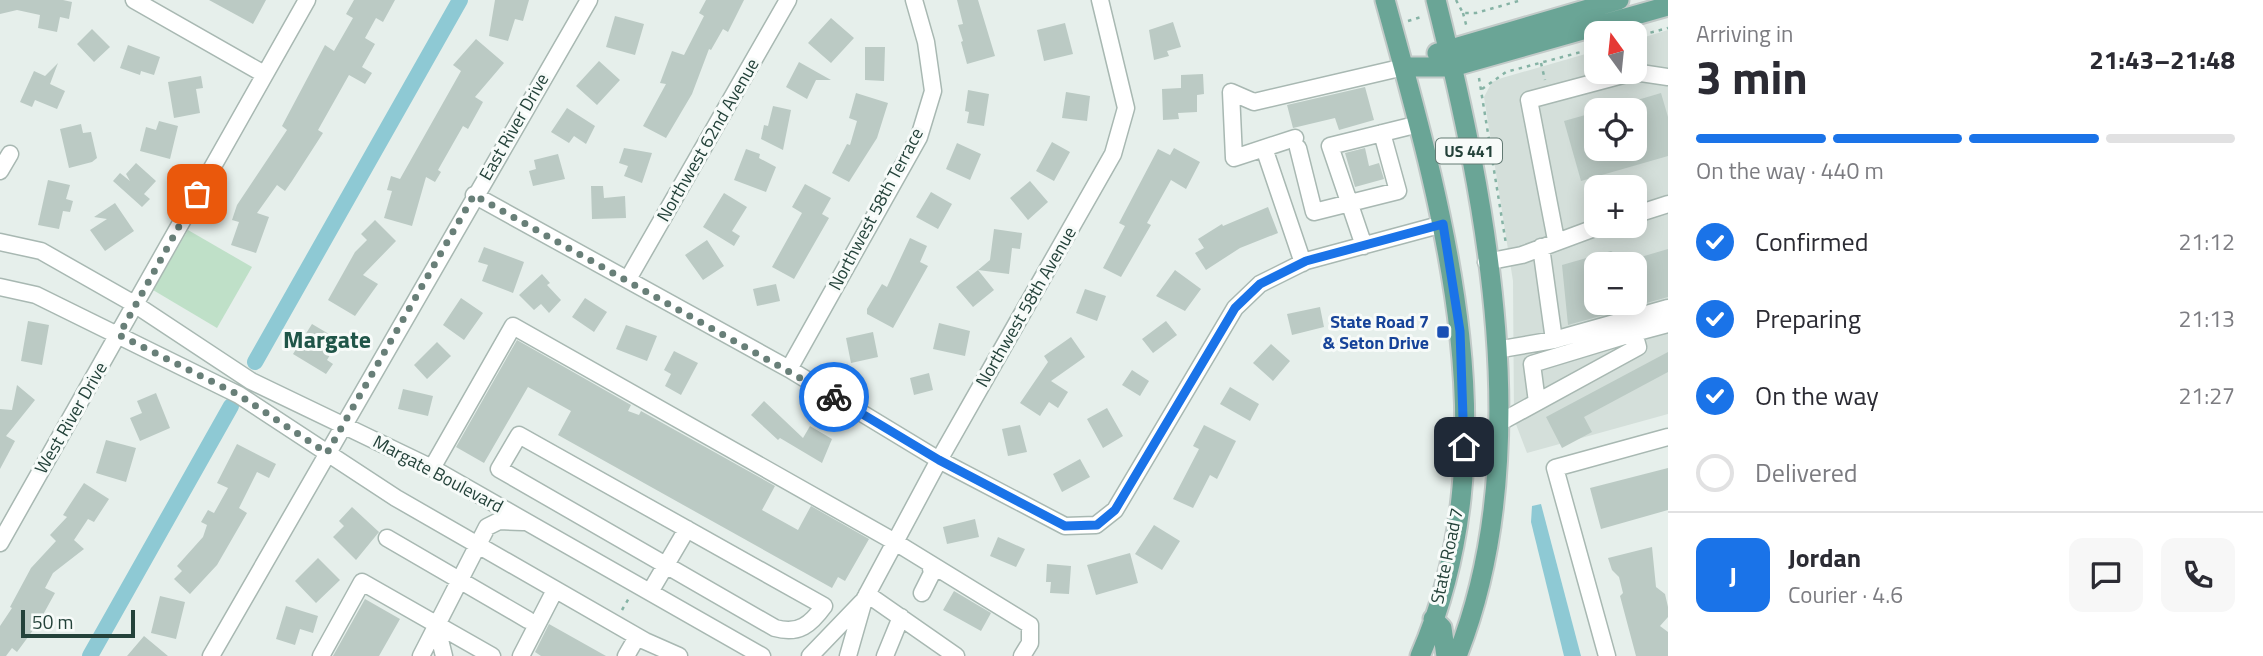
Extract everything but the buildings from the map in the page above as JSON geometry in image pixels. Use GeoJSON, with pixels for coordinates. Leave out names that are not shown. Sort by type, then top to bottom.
{"type":"FeatureCollection","features":[{"type":"Feature","properties":{"kind":"main road","name":"State Road 7"},"geometry":{"type":"LineString","coordinates":[[1385,0],[1443,224],[1460,331],[1465,423],[1457,521],[1433,619],[1420,656]]}},
{"type":"Feature","properties":{"kind":"main road","name":"State Road 7"},"geometry":{"type":"LineString","coordinates":[[1436,0],[1450,58],[1486,262],[1496,350],[1499,423],[1497,488],[1490,532],[1472,611],[1457,656]]}},
{"type":"Feature","properties":{"kind":"main road"},"geometry":{"type":"LineString","coordinates":[[1450,58],[1618,0]]}},
{"type":"Feature","properties":{"kind":"main road"},"geometry":{"type":"LineString","coordinates":[[1404,67],[1668,6]]}},
{"type":"Feature","properties":{"kind":"main road"},"geometry":{"type":"LineString","coordinates":[[1433,619],[1442,628],[1446,656]]}},
{"type":"Feature","properties":{"kind":"street"},"geometry":{"type":"LineString","coordinates":[[135,0],[264,75]]}},
{"type":"Feature","properties":{"kind":"street","name":"West River Drive"},"geometry":{"type":"LineString","coordinates":[[0,543],[307,0]]}},
{"type":"Feature","properties":{"kind":"street","name":"East River Drive"},"geometry":{"type":"LineString","coordinates":[[211,656],[474,195],[589,0]]}},
{"type":"Feature","properties":{"kind":"street","name":"Northwest 62nd Avenue"},"geometry":{"type":"LineString","coordinates":[[628,279],[788,0]]}},
{"type":"Feature","properties":{"kind":"street","name":"Northwest 58th Terrace"},"geometry":{"type":"LineString","coordinates":[[789,369],[919,137],[933,91],[926,41],[914,0]]}},
{"type":"Feature","properties":{"kind":"street","name":"Northwest 58th Avenue"},"geometry":{"type":"LineString","coordinates":[[848,656],[865,597],[939,460],[1113,154],[1126,108],[1100,0]]}},
{"type":"Feature","properties":{"kind":"street"},"geometry":{"type":"LineString","coordinates":[[1382,134],[1398,191],[1314,212],[1296,143],[1264,148],[1234,158],[1231,92],[1254,102],[1404,67]]}},
{"type":"Feature","properties":{"kind":"street"},"geometry":{"type":"LineString","coordinates":[[1647,74],[1668,77]]}},
{"type":"Feature","properties":{"kind":"street"},"geometry":{"type":"LineString","coordinates":[[1555,340],[1548,243],[1529,100],[1589,84]]}},
{"type":"Feature","properties":{"kind":"street"},"geometry":{"type":"LineString","coordinates":[[1364,246],[1330,146],[1419,124]]}},
{"type":"Feature","properties":{"kind":"street"},"geometry":{"type":"LineString","coordinates":[[1264,148],[1303,263]]}},
{"type":"Feature","properties":{"kind":"street"},"geometry":{"type":"LineString","coordinates":[[0,171],[9,154]]}},
{"type":"Feature","properties":{"kind":"street"},"geometry":{"type":"LineString","coordinates":[[474,195],[789,369],[939,460],[1065,526],[1097,525],[1115,510],[1235,308],[1260,284],[1303,263],[1443,224]]}},
{"type":"Feature","properties":{"kind":"street"},"geometry":{"type":"LineString","coordinates":[[1647,211],[1668,204]]}},
{"type":"Feature","properties":{"kind":"street"},"geometry":{"type":"LineString","coordinates":[[1486,262],[1508,258],[1584,231]]}},
{"type":"Feature","properties":{"kind":"street","name":"Margate Boulevard"},"geometry":{"type":"LineString","coordinates":[[0,242],[40,251],[136,305],[251,381],[432,468],[762,656]]}},
{"type":"Feature","properties":{"kind":"street","name":"Margate Boulevard"},"geometry":{"type":"LineString","coordinates":[[0,287],[36,295],[239,395],[477,546],[638,637],[680,656]]}},
{"type":"Feature","properties":{"kind":"street"},"geometry":{"type":"LineString","coordinates":[[1496,350],[1555,340],[1668,308]]}},
{"type":"Feature","properties":{"kind":"street"},"geometry":{"type":"LineString","coordinates":[[1537,402],[1532,363],[1668,324]]}},
{"type":"Feature","properties":{"kind":"street"},"geometry":{"type":"LineString","coordinates":[[432,468],[513,326],[895,542],[1030,625],[1032,634],[1022,656]]}},
{"type":"Feature","properties":{"kind":"street"},"geometry":{"type":"LineString","coordinates":[[1499,423],[1638,347],[1634,333]]}},
{"type":"Feature","properties":{"kind":"street"},"geometry":{"type":"LineString","coordinates":[[824,606],[813,621],[797,631],[786,631],[499,469],[519,435],[824,606],[850,614]]}},
{"type":"Feature","properties":{"kind":"street"},"geometry":{"type":"LineString","coordinates":[[1608,656],[1555,468],[1668,437]]}},
{"type":"Feature","properties":{"kind":"street"},"geometry":{"type":"LineString","coordinates":[[421,656],[487,527],[493,523],[527,522]]}},
{"type":"Feature","properties":{"kind":"street"},"geometry":{"type":"LineString","coordinates":[[650,592],[688,529]]}},
{"type":"Feature","properties":{"kind":"street"},"geometry":{"type":"LineString","coordinates":[[387,538],[528,620]]}},
{"type":"Feature","properties":{"kind":"street"},"geometry":{"type":"LineString","coordinates":[[922,593],[932,573],[930,564]]}},
{"type":"Feature","properties":{"kind":"street"},"geometry":{"type":"LineString","coordinates":[[321,656],[362,582],[492,656]]}},
{"type":"Feature","properties":{"kind":"street"},"geometry":{"type":"LineString","coordinates":[[520,656],[555,590]]}},
{"type":"Feature","properties":{"kind":"street"},"geometry":{"type":"LineString","coordinates":[[865,597],[901,617],[956,656]]}},
{"type":"Feature","properties":{"kind":"street","name":"Northwest 58th Avenue"},"geometry":{"type":"LineString","coordinates":[[810,656],[865,597]]}},
{"type":"Feature","properties":{"kind":"street"},"geometry":{"type":"LineString","coordinates":[[885,656],[901,617]]}},
{"type":"Feature","properties":{"kind":"street"},"geometry":{"type":"LineString","coordinates":[[436,624],[444,656]]}},
{"type":"Feature","properties":{"kind":"street"},"geometry":{"type":"LineString","coordinates":[[626,656],[638,637]]}},
{"type":"Feature","properties":{"kind":"path"},"geometry":{"type":"LineString","coordinates":[[1456,0],[1463,13],[1476,13],[1522,0]]}},
{"type":"Feature","properties":{"kind":"path"},"geometry":{"type":"LineString","coordinates":[[1647,34],[1668,28]]}},
{"type":"Feature","properties":{"kind":"path"},"geometry":{"type":"LineString","coordinates":[[1508,258],[1481,99],[1482,89],[1506,72],[1584,51]]}},
{"type":"Feature","properties":{"kind":"path"},"geometry":{"type":"LineString","coordinates":[[618,616],[632,592]]}},
{"type":"Feature","properties":{"kind":"shaded area"},"geometry":{"type":"Polygon","coordinates":[[[1668,30],[1668,414],[1527,453],[1514,419],[1513,281],[1484,97],[1492,82],[1584,54],[1584,84],[1647,84],[1647,36],[1668,30]]]}},
{"type":"Feature","properties":{"kind":"green space"},"geometry":{"type":"Polygon","coordinates":[[[188,230],[252,267],[217,328],[153,290],[188,230]]]}},
{"type":"Feature","properties":{"kind":"water"},"geometry":{"type":"Polygon","coordinates":[[[1541,504],[1581,656],[1564,656],[1531,522],[1532,506],[1541,504]]]}},
{"type":"Feature","properties":{"kind":"waterway"},"geometry":{"type":"LineString","coordinates":[[255,362],[460,0]]}},
{"type":"Feature","properties":{"kind":"waterway"},"geometry":{"type":"LineString","coordinates":[[90,656],[231,406]]}},
{"type":"Feature","properties":{"kind":"way so far"},"geometry":{"type":"LineString","coordinates":[[197,194],[119,335],[239,395],[327,453],[474,195],[766,356],[834,397]]}},
{"type":"Feature","properties":{"kind":"place","name":"State Road 7 & Seton Drive"},"geometry":{"type":"Point","coordinates":[1443,332]}},
{"type":"Feature","properties":{"kind":"district","name":"Margate"},"geometry":{"type":"Point","coordinates":[327,340]}},
{"type":"Feature","properties":{"kind":"route"},"geometry":{"type":"LineString","coordinates":[[834,397],[939,460],[1065,526],[1097,525],[1115,510],[1235,308],[1260,284],[1306,261],[1443,224],[1460,331],[1464,447]]}}]}
